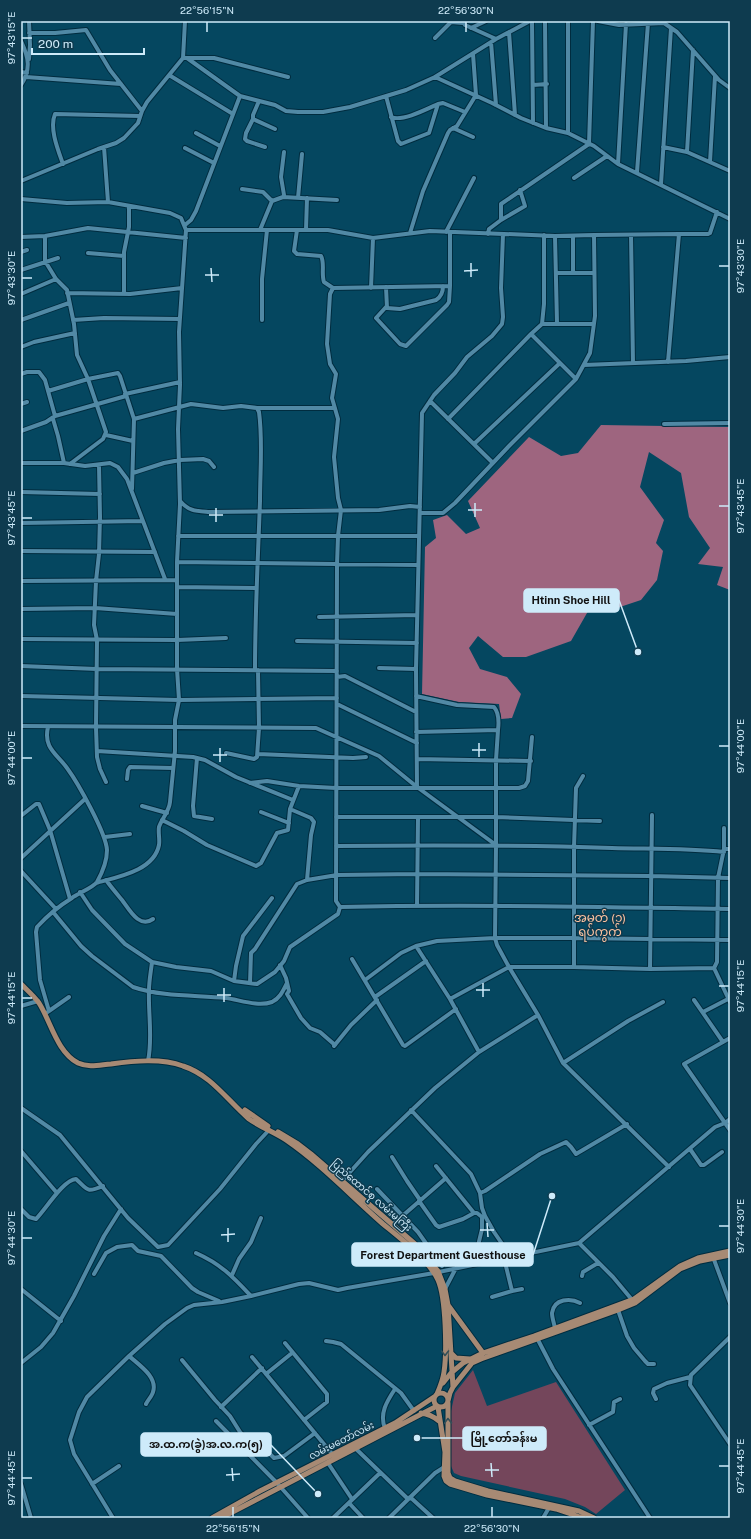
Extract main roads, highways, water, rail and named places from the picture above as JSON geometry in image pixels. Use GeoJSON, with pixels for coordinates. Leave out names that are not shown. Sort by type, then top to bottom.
{"type":"FeatureCollection","features":[{"type":"Feature","properties":{"kind":"main road"},"geometry":{"type":"LineString","coordinates":[[21,984],[38,1001],[47,1013],[62,1048],[77,1062],[91,1066],[148,1061],[182,1065],[201,1074],[219,1091]]}},
{"type":"Feature","properties":{"kind":"main road","name":"ပြည်ထောင်စု လမ်းမကြီး"},"geometry":{"type":"LineString","coordinates":[[219,1091],[250,1120],[285,1139],[308,1157],[438,1271],[438,1281],[443,1303],[445,1365],[441,1386],[436,1396]]}},
{"type":"Feature","properties":{"kind":"main road","name":"ပြည်ထောင်စု လမ်းမကြီး"},"geometry":{"type":"LineString","coordinates":[[219,1091],[252,1116],[298,1144],[415,1244],[438,1271],[445,1289],[448,1305],[453,1387],[448,1402]]}},
{"type":"Feature","properties":{"kind":"main road"},"geometry":{"type":"LineString","coordinates":[[713,1257],[730,1251]]}},
{"type":"Feature","properties":{"kind":"main road"},"geometry":{"type":"LineString","coordinates":[[441,1386],[451,1373],[471,1358],[618,1310],[633,1302],[680,1266],[698,1258],[730,1255]]}},
{"type":"Feature","properties":{"kind":"main road"},"geometry":{"type":"LineString","coordinates":[[453,1387],[472,1364],[555,1328],[633,1302]]}},
{"type":"Feature","properties":{"kind":"main road"},"geometry":{"type":"LineString","coordinates":[[448,1305],[483,1353]]}},
{"type":"Feature","properties":{"kind":"main road"},"geometry":{"type":"LineString","coordinates":[[451,1354],[456,1358],[471,1358]]}},
{"type":"Feature","properties":{"kind":"main road"},"geometry":{"type":"LineString","coordinates":[[446,1466],[437,1406],[434,1402],[436,1396],[444,1394],[448,1397],[446,1466],[444,1476],[446,1481],[450,1484],[487,1495],[579,1510],[594,1518]]}},
{"type":"Feature","properties":{"kind":"main road","name":"လမ်းမတော်လမ်း"},"geometry":{"type":"LineString","coordinates":[[354,1447],[436,1396]]}},
{"type":"Feature","properties":{"kind":"main road"},"geometry":{"type":"LineString","coordinates":[[437,1406],[444,1407],[448,1402]]}},
{"type":"Feature","properties":{"kind":"main road","name":"လမ်းမတော်လမ်း"},"geometry":{"type":"LineString","coordinates":[[279,1486],[420,1413],[437,1406]]}},
{"type":"Feature","properties":{"kind":"main road"},"geometry":{"type":"LineString","coordinates":[[420,1413],[429,1414],[440,1423]]}},
{"type":"Feature","properties":{"kind":"main road","name":"လမ်းမတော်လမ်း"},"geometry":{"type":"LineString","coordinates":[[212,1518],[328,1462],[334,1457]]}},
{"type":"Feature","properties":{"kind":"main road","name":"လမ်းမတော်လမ်း"},"geometry":{"type":"LineString","coordinates":[[221,1518],[246,1502]]}},
{"type":"Feature","properties":{"kind":"main road"},"geometry":{"type":"LineString","coordinates":[[550,1506],[583,1518]]}},
{"type":"Feature","properties":{"kind":"place","name":"Htinn Shoe Hill"},"geometry":{"type":"Point","coordinates":[638,652]}},
{"type":"Feature","properties":{"kind":"place","name":"Forest Department Guesthouse"},"geometry":{"type":"Point","coordinates":[552,1196]}},
{"type":"Feature","properties":{"kind":"place","name":"မြို့တော်ခန်းမ"},"geometry":{"type":"Point","coordinates":[417,1438]}},
{"type":"Feature","properties":{"kind":"place","name":"အ.ထ.က(ခွဲ)အ.လ.က(၅)"},"geometry":{"type":"Point","coordinates":[318,1494]}},
{"type":"Feature","properties":{"kind":"district","name":"အမှတ် (၁) ရပ်ကွက်"},"geometry":{"type":"Point","coordinates":[600,925]}}]}
